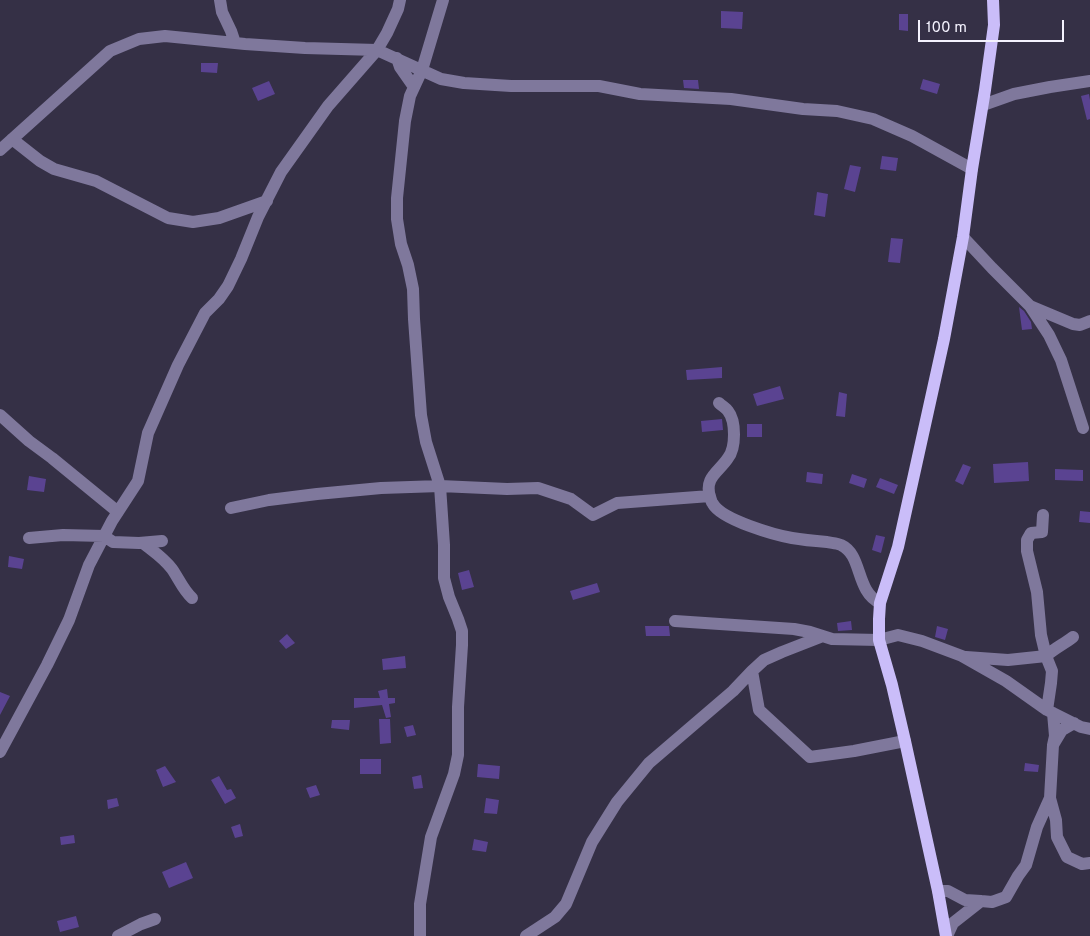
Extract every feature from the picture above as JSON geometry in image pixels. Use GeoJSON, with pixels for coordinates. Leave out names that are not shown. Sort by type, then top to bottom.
{"type":"FeatureCollection","features":[{"type":"Feature","properties":{"kind":"main road"},"geometry":{"type":"LineString","coordinates":[[946,936],[905,741],[879,640],[880,602],[898,547],[944,339],[964,237],[972,169],[994,25],[993,0]]}},
{"type":"Feature","properties":{"kind":"street"},"geometry":{"type":"LineString","coordinates":[[220,0],[222,12],[235,43]]}},
{"type":"Feature","properties":{"kind":"street"},"geometry":{"type":"LineString","coordinates":[[0,752],[69,620],[89,565],[118,512],[138,481],[148,433],[178,365],[205,313],[228,286],[281,172],[328,106],[377,50],[387,33],[400,0]]}},
{"type":"Feature","properties":{"kind":"street"},"geometry":{"type":"LineString","coordinates":[[420,936],[420,904],[430,837],[454,774],[458,756],[458,708],[462,631],[444,578],[444,537],[440,486],[426,442],[421,415],[413,289],[401,244],[397,219],[397,198],[405,121],[410,96],[422,70],[443,0]]}},
{"type":"Feature","properties":{"kind":"street"},"geometry":{"type":"LineString","coordinates":[[0,150],[110,52],[139,38],[165,36],[305,48],[377,50],[441,79],[464,83],[520,86],[599,86],[640,94],[731,99],[837,112],[873,119],[912,136],[972,169]]}},
{"type":"Feature","properties":{"kind":"street"},"geometry":{"type":"LineString","coordinates":[[397,58],[414,87]]}},
{"type":"Feature","properties":{"kind":"street"},"geometry":{"type":"LineString","coordinates":[[983,105],[1014,94],[1090,81]]}},
{"type":"Feature","properties":{"kind":"street"},"geometry":{"type":"LineString","coordinates":[[12,139],[40,161],[54,169],[96,181],[168,218],[193,222],[219,218],[266,201]]}},
{"type":"Feature","properties":{"kind":"street"},"geometry":{"type":"LineString","coordinates":[[964,237],[1030,306],[1049,335],[1062,360],[1083,428]]}},
{"type":"Feature","properties":{"kind":"street"},"geometry":{"type":"LineString","coordinates":[[1030,306],[1073,324],[1080,325],[1090,321]]}},
{"type":"Feature","properties":{"kind":"street"},"geometry":{"type":"LineString","coordinates":[[720,403],[732,420],[734,434],[733,448],[728,458],[710,481],[708,490],[713,505],[726,515],[745,524],[791,538],[840,544],[849,550],[854,558],[860,578],[867,592],[880,602]]}},
{"type":"Feature","properties":{"kind":"street"},"geometry":{"type":"LineString","coordinates":[[0,415],[29,441],[118,512]]}},
{"type":"Feature","properties":{"kind":"street"},"geometry":{"type":"LineString","coordinates":[[231,508],[270,500],[317,494],[381,488],[440,486],[507,489],[538,488],[571,499],[593,515],[616,503],[710,496]]}},
{"type":"Feature","properties":{"kind":"street"},"geometry":{"type":"LineString","coordinates":[[1043,515],[1042,532],[1030,533],[1026,540],[1037,592],[1042,640],[1052,671]]}},
{"type":"Feature","properties":{"kind":"street"},"geometry":{"type":"LineString","coordinates":[[29,538],[63,535],[104,536],[113,542],[162,542]]}},
{"type":"Feature","properties":{"kind":"street"},"geometry":{"type":"LineString","coordinates":[[143,543],[164,560],[172,569],[186,593],[192,598]]}},
{"type":"Feature","properties":{"kind":"street"},"geometry":{"type":"LineString","coordinates":[[675,621],[794,629],[832,639],[879,640],[898,635],[922,641],[962,656],[1006,681],[1050,711],[1090,729]]}},
{"type":"Feature","properties":{"kind":"street"},"geometry":{"type":"LineString","coordinates":[[526,936],[555,916],[566,904],[592,842],[617,802],[648,763],[733,691],[764,660],[823,636]]}},
{"type":"Feature","properties":{"kind":"street"},"geometry":{"type":"LineString","coordinates":[[1025,657],[1035,652],[1042,640]]}},
{"type":"Feature","properties":{"kind":"street"},"geometry":{"type":"LineString","coordinates":[[962,656],[1008,660],[1046,656],[1068,641],[1057,654],[1052,671],[1050,711],[1054,736],[1050,798],[1056,820],[1057,837],[1067,857],[1082,864],[1090,863]]}},
{"type":"Feature","properties":{"kind":"street"},"geometry":{"type":"LineString","coordinates":[[752,671],[759,710],[810,757],[905,741]]}},
{"type":"Feature","properties":{"kind":"street"},"geometry":{"type":"LineString","coordinates":[[1053,745],[1062,730],[1074,723]]}},
{"type":"Feature","properties":{"kind":"street"},"geometry":{"type":"LineString","coordinates":[[938,891],[948,891],[965,900],[992,902],[1006,897],[1026,865],[1037,827],[1050,798]]}},
{"type":"Feature","properties":{"kind":"street"},"geometry":{"type":"LineString","coordinates":[[946,936],[953,923],[981,901]]}},
{"type":"Feature","properties":{"kind":"street"},"geometry":{"type":"LineString","coordinates":[[118,936],[155,918]]}},
{"type":"Feature","properties":{"kind":"building"},"geometry":{"type":"Polygon","coordinates":[[[721,11],[743,12],[742,29],[721,28],[721,11]]]}},
{"type":"Feature","properties":{"kind":"building"},"geometry":{"type":"Polygon","coordinates":[[[899,14],[908,14],[908,31],[899,30],[899,14]]]}},
{"type":"Feature","properties":{"kind":"building"},"geometry":{"type":"Polygon","coordinates":[[[201,63],[218,63],[217,73],[201,72],[201,63]]]}},
{"type":"Feature","properties":{"kind":"building"},"geometry":{"type":"Polygon","coordinates":[[[923,79],[940,84],[937,94],[920,89],[923,79]]]}},
{"type":"Feature","properties":{"kind":"building"},"geometry":{"type":"Polygon","coordinates":[[[683,80],[698,80],[699,89],[684,88],[683,80]]]}},
{"type":"Feature","properties":{"kind":"building"},"geometry":{"type":"Polygon","coordinates":[[[269,81],[275,94],[258,101],[252,88],[269,81]]]}},
{"type":"Feature","properties":{"kind":"building"},"geometry":{"type":"Polygon","coordinates":[[[1089,94],[1090,119],[1087,120],[1081,96],[1089,94]]]}},
{"type":"Feature","properties":{"kind":"building"},"geometry":{"type":"Polygon","coordinates":[[[882,156],[898,158],[896,171],[880,169],[882,156]]]}},
{"type":"Feature","properties":{"kind":"building"},"geometry":{"type":"Polygon","coordinates":[[[850,165],[861,167],[855,192],[844,189],[850,165]]]}},
{"type":"Feature","properties":{"kind":"building"},"geometry":{"type":"Polygon","coordinates":[[[817,192],[828,194],[825,217],[814,215],[817,192]]]}},
{"type":"Feature","properties":{"kind":"building"},"geometry":{"type":"Polygon","coordinates":[[[891,238],[903,239],[900,263],[888,262],[891,238]]]}},
{"type":"Feature","properties":{"kind":"building"},"geometry":{"type":"Polygon","coordinates":[[[1019,307],[1031,322],[1032,329],[1022,330],[1019,307]]]}},
{"type":"Feature","properties":{"kind":"building"},"geometry":{"type":"Polygon","coordinates":[[[722,367],[722,378],[687,380],[686,370],[722,367]]]}},
{"type":"Feature","properties":{"kind":"building"},"geometry":{"type":"Polygon","coordinates":[[[780,386],[784,399],[757,406],[753,394],[780,386]]]}},
{"type":"Feature","properties":{"kind":"building"},"geometry":{"type":"Polygon","coordinates":[[[839,392],[847,394],[845,417],[836,416],[839,392]]]}},
{"type":"Feature","properties":{"kind":"building"},"geometry":{"type":"Polygon","coordinates":[[[722,419],[723,430],[702,432],[701,421],[722,419]]]}},
{"type":"Feature","properties":{"kind":"building"},"geometry":{"type":"Polygon","coordinates":[[[747,424],[762,424],[762,437],[747,437],[747,424]]]}},
{"type":"Feature","properties":{"kind":"building"},"geometry":{"type":"Polygon","coordinates":[[[1028,462],[1029,481],[994,483],[993,464],[1028,462]]]}},
{"type":"Feature","properties":{"kind":"building"},"geometry":{"type":"Polygon","coordinates":[[[963,464],[971,467],[963,485],[955,481],[963,464]]]}},
{"type":"Feature","properties":{"kind":"building"},"geometry":{"type":"Polygon","coordinates":[[[1055,469],[1083,470],[1083,481],[1055,480],[1055,469]]]}},
{"type":"Feature","properties":{"kind":"building"},"geometry":{"type":"Polygon","coordinates":[[[807,472],[823,474],[822,484],[806,482],[807,472]]]}},
{"type":"Feature","properties":{"kind":"building"},"geometry":{"type":"Polygon","coordinates":[[[852,474],[867,479],[864,488],[849,483],[852,474]]]}},
{"type":"Feature","properties":{"kind":"building"},"geometry":{"type":"Polygon","coordinates":[[[29,476],[46,479],[44,492],[27,490],[29,476]]]}},
{"type":"Feature","properties":{"kind":"building"},"geometry":{"type":"Polygon","coordinates":[[[880,478],[898,485],[894,494],[876,487],[880,478]]]}},
{"type":"Feature","properties":{"kind":"building"},"geometry":{"type":"Polygon","coordinates":[[[1080,511],[1090,512],[1090,523],[1079,522],[1080,511]]]}},
{"type":"Feature","properties":{"kind":"building"},"geometry":{"type":"Polygon","coordinates":[[[876,535],[885,537],[881,553],[872,550],[876,535]]]}},
{"type":"Feature","properties":{"kind":"building"},"geometry":{"type":"Polygon","coordinates":[[[9,556],[24,559],[22,569],[8,567],[9,556]]]}},
{"type":"Feature","properties":{"kind":"building"},"geometry":{"type":"Polygon","coordinates":[[[469,570],[474,587],[462,590],[458,573],[469,570]]]}},
{"type":"Feature","properties":{"kind":"building"},"geometry":{"type":"Polygon","coordinates":[[[597,583],[600,592],[573,600],[570,591],[597,583]]]}},
{"type":"Feature","properties":{"kind":"building"},"geometry":{"type":"Polygon","coordinates":[[[851,621],[852,630],[838,631],[837,623],[851,621]]]}},
{"type":"Feature","properties":{"kind":"building"},"geometry":{"type":"Polygon","coordinates":[[[645,626],[669,626],[670,636],[646,636],[645,626]]]}},
{"type":"Feature","properties":{"kind":"building"},"geometry":{"type":"Polygon","coordinates":[[[937,626],[948,629],[945,640],[935,637],[937,626]]]}},
{"type":"Feature","properties":{"kind":"building"},"geometry":{"type":"Polygon","coordinates":[[[287,634],[295,643],[286,649],[279,641],[287,634]]]}},
{"type":"Feature","properties":{"kind":"building"},"geometry":{"type":"Polygon","coordinates":[[[405,656],[406,668],[383,670],[382,659],[405,656]]]}},
{"type":"Feature","properties":{"kind":"building"},"geometry":{"type":"Polygon","coordinates":[[[387,689],[388,698],[395,698],[395,703],[389,704],[391,717],[386,718],[382,705],[354,708],[354,698],[380,698],[378,691],[387,689]]]}},
{"type":"Feature","properties":{"kind":"building"},"geometry":{"type":"Polygon","coordinates":[[[0,692],[10,696],[0,715],[0,692]]]}},
{"type":"Feature","properties":{"kind":"building"},"geometry":{"type":"Polygon","coordinates":[[[379,719],[390,719],[391,743],[380,744],[379,719]]]}},
{"type":"Feature","properties":{"kind":"building"},"geometry":{"type":"Polygon","coordinates":[[[332,720],[350,720],[349,730],[331,728],[332,720]]]}},
{"type":"Feature","properties":{"kind":"building"},"geometry":{"type":"Polygon","coordinates":[[[413,725],[416,735],[407,737],[404,727],[413,725]]]}},
{"type":"Feature","properties":{"kind":"building"},"geometry":{"type":"Polygon","coordinates":[[[360,759],[381,759],[381,774],[360,774],[360,759]]]}},
{"type":"Feature","properties":{"kind":"building"},"geometry":{"type":"Polygon","coordinates":[[[1025,763],[1039,765],[1038,772],[1024,771],[1025,763]]]}},
{"type":"Feature","properties":{"kind":"building"},"geometry":{"type":"Polygon","coordinates":[[[478,764],[500,766],[499,779],[477,777],[478,764]]]}},
{"type":"Feature","properties":{"kind":"building"},"geometry":{"type":"Polygon","coordinates":[[[165,766],[176,782],[163,787],[156,770],[165,766]]]}},
{"type":"Feature","properties":{"kind":"building"},"geometry":{"type":"Polygon","coordinates":[[[421,775],[423,788],[414,789],[412,777],[421,775]]]}},
{"type":"Feature","properties":{"kind":"building"},"geometry":{"type":"Polygon","coordinates":[[[219,776],[227,790],[231,789],[236,798],[225,804],[211,780],[219,776]]]}},
{"type":"Feature","properties":{"kind":"building"},"geometry":{"type":"Polygon","coordinates":[[[316,785],[320,795],[310,798],[306,788],[316,785]]]}},
{"type":"Feature","properties":{"kind":"building"},"geometry":{"type":"Polygon","coordinates":[[[117,798],[119,806],[108,809],[107,800],[117,798]]]}},
{"type":"Feature","properties":{"kind":"building"},"geometry":{"type":"Polygon","coordinates":[[[486,798],[499,800],[497,814],[484,813],[486,798]]]}},
{"type":"Feature","properties":{"kind":"building"},"geometry":{"type":"Polygon","coordinates":[[[240,824],[243,836],[235,838],[231,827],[240,824]]]}},
{"type":"Feature","properties":{"kind":"building"},"geometry":{"type":"Polygon","coordinates":[[[74,835],[75,843],[61,845],[60,837],[74,835]]]}},
{"type":"Feature","properties":{"kind":"building"},"geometry":{"type":"Polygon","coordinates":[[[474,839],[488,842],[486,852],[472,850],[474,839]]]}},
{"type":"Feature","properties":{"kind":"building"},"geometry":{"type":"Polygon","coordinates":[[[186,862],[193,878],[169,888],[162,872],[186,862]]]}},
{"type":"Feature","properties":{"kind":"building"},"geometry":{"type":"Polygon","coordinates":[[[76,916],[79,927],[60,932],[57,921],[76,916]]]}}]}
